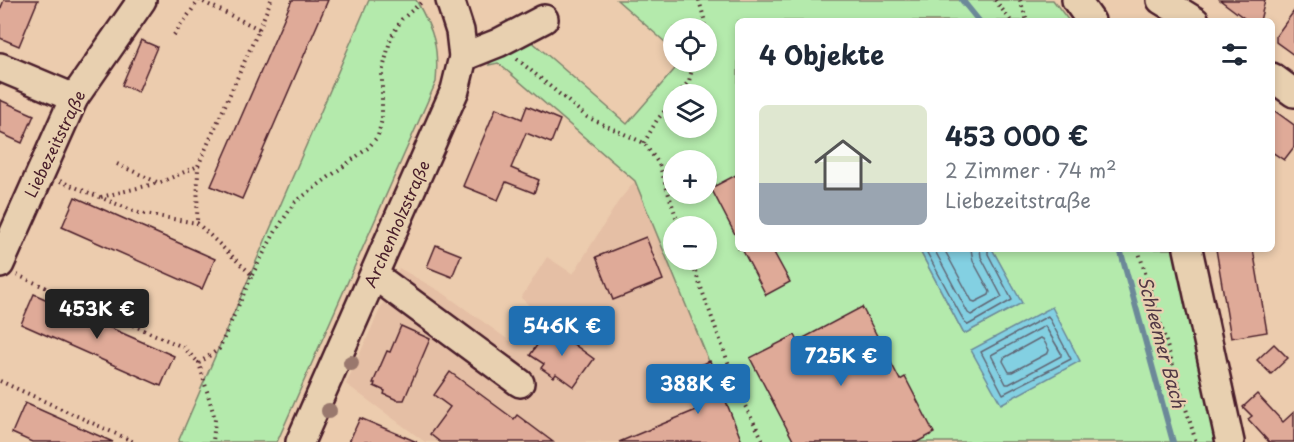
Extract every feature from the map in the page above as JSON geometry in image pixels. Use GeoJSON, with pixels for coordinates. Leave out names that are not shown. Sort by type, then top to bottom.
{"type":"FeatureCollection","features":[{"type":"Feature","properties":{"kind":"street","name":"Liebezeitstraße"},"geometry":{"type":"LineString","coordinates":[[5,268],[40,173],[74,98],[142,0]]}},
{"type":"Feature","properties":{"kind":"street","name":"Archenholzstraße"},"geometry":{"type":"LineString","coordinates":[[300,442],[455,90],[463,57],[460,31],[450,0]]}},
{"type":"Feature","properties":{"kind":"street"},"geometry":{"type":"LineString","coordinates":[[1076,0],[1089,18]]}},
{"type":"Feature","properties":{"kind":"street"},"geometry":{"type":"LineString","coordinates":[[1161,0],[1190,18]]}},
{"type":"Feature","properties":{"kind":"street"},"geometry":{"type":"LineString","coordinates":[[463,57],[498,43],[544,19]]}},
{"type":"Feature","properties":{"kind":"street"},"geometry":{"type":"LineString","coordinates":[[0,67],[74,98]]}},
{"type":"Feature","properties":{"kind":"street"},"geometry":{"type":"LineString","coordinates":[[1275,79],[1294,93]]}},
{"type":"Feature","properties":{"kind":"street"},"geometry":{"type":"LineString","coordinates":[[1189,252],[1230,442]]}},
{"type":"Feature","properties":{"kind":"street"},"geometry":{"type":"LineString","coordinates":[[374,275],[520,383]]}},
{"type":"Feature","properties":{"kind":"path"},"geometry":{"type":"LineString","coordinates":[[174,35],[199,0],[259,29]]}},
{"type":"Feature","properties":{"kind":"path"},"geometry":{"type":"LineString","coordinates":[[197,223],[198,166],[271,0]]}},
{"type":"Feature","properties":{"kind":"path"},"geometry":{"type":"LineString","coordinates":[[199,363],[219,349],[252,275],[294,203],[368,148],[378,136],[382,119],[382,73],[388,44],[402,19],[424,0]]}},
{"type":"Feature","properties":{"kind":"path"},"geometry":{"type":"LineString","coordinates":[[699,0],[704,18]]}},
{"type":"Feature","properties":{"kind":"path"},"geometry":{"type":"LineString","coordinates":[[995,0],[1009,18]]}},
{"type":"Feature","properties":{"kind":"path"},"geometry":{"type":"LineString","coordinates":[[1020,0],[1026,18]]}},
{"type":"Feature","properties":{"kind":"path"},"geometry":{"type":"LineString","coordinates":[[498,43],[587,117],[644,143],[659,164],[676,216]]}},
{"type":"Feature","properties":{"kind":"path"},"geometry":{"type":"LineString","coordinates":[[644,143],[663,113]]}},
{"type":"Feature","properties":{"kind":"path"},"geometry":{"type":"LineString","coordinates":[[117,164],[159,183]]}},
{"type":"Feature","properties":{"kind":"path"},"geometry":{"type":"LineString","coordinates":[[100,197],[159,183],[198,166]]}},
{"type":"Feature","properties":{"kind":"path"},"geometry":{"type":"LineString","coordinates":[[40,173],[139,213],[197,223],[252,275]]}},
{"type":"Feature","properties":{"kind":"path"},"geometry":{"type":"LineString","coordinates":[[1139,252],[1196,442]]}},
{"type":"Feature","properties":{"kind":"path"},"geometry":{"type":"LineString","coordinates":[[5,268],[183,347],[199,363],[215,419],[213,442]]}},
{"type":"Feature","properties":{"kind":"path"},"geometry":{"type":"LineString","coordinates":[[695,270],[741,398],[764,442]]}},
{"type":"Feature","properties":{"kind":"path"},"geometry":{"type":"LineString","coordinates":[[0,381],[134,442]]}},
{"type":"Feature","properties":{"kind":"shaded area"},"geometry":{"type":"Polygon","coordinates":[[[635,181],[663,249],[663,270],[671,270],[742,442],[425,442],[346,384],[399,268],[443,293],[510,341],[528,304],[521,298],[547,257],[573,274],[618,202],[635,181]]]}},
{"type":"Feature","properties":{"kind":"green space"},"geometry":{"type":"Polygon","coordinates":[[[369,0],[416,0],[434,40],[437,59],[436,82],[277,442],[178,442],[369,0]]]}},
{"type":"Feature","properties":{"kind":"green space"},"geometry":{"type":"Polygon","coordinates":[[[617,0],[1053,0],[1067,18],[735,18],[735,252],[921,252],[964,334],[1021,303],[994,252],[1179,252],[1223,442],[742,442],[671,270],[717,270],[717,216],[663,216],[663,249],[635,181],[498,63],[489,65],[507,20],[627,124],[672,72],[717,72],[717,18],[663,18],[663,40],[617,0]]]}},
{"type":"Feature","properties":{"kind":"water"},"geometry":{"type":"Polygon","coordinates":[[[921,252],[994,252],[1022,303],[964,334],[921,252]]]}},
{"type":"Feature","properties":{"kind":"water"},"geometry":{"type":"Polygon","coordinates":[[[1052,307],[1080,361],[1001,404],[971,350],[1052,307]]]}},
{"type":"Feature","properties":{"kind":"building"},"geometry":{"type":"Polygon","coordinates":[[[4,0],[38,0],[19,46],[0,38],[0,10],[4,0]]]}},
{"type":"Feature","properties":{"kind":"building"},"geometry":{"type":"Polygon","coordinates":[[[292,0],[328,0],[242,199],[211,186],[292,0]]]}},
{"type":"Feature","properties":{"kind":"building"},"geometry":{"type":"Polygon","coordinates":[[[1220,0],[1265,0],[1261,18],[1244,18],[1220,0]]]}},
{"type":"Feature","properties":{"kind":"building"},"geometry":{"type":"Polygon","coordinates":[[[1294,11],[1294,55],[1276,42],[1276,36],[1294,11]]]}},
{"type":"Feature","properties":{"kind":"building"},"geometry":{"type":"Polygon","coordinates":[[[141,40],[157,47],[138,92],[122,85],[141,40]]]}},
{"type":"Feature","properties":{"kind":"building"},"geometry":{"type":"Polygon","coordinates":[[[0,100],[34,115],[22,143],[0,133],[0,100]]]}},
{"type":"Feature","properties":{"kind":"building"},"geometry":{"type":"Polygon","coordinates":[[[527,106],[560,120],[551,143],[526,133],[511,168],[539,180],[534,193],[506,182],[498,200],[463,186],[496,108],[522,119],[527,106]]]}},
{"type":"Feature","properties":{"kind":"building"},"geometry":{"type":"Polygon","coordinates":[[[1275,111],[1294,125],[1294,147],[1284,160],[1275,154],[1275,111]]]}},
{"type":"Feature","properties":{"kind":"building"},"geometry":{"type":"Polygon","coordinates":[[[735,176],[735,234],[717,200],[717,185],[735,176]]]}},
{"type":"Feature","properties":{"kind":"building"},"geometry":{"type":"Polygon","coordinates":[[[75,197],[215,259],[202,289],[62,227],[75,197]]]}},
{"type":"Feature","properties":{"kind":"building"},"geometry":{"type":"Polygon","coordinates":[[[646,237],[663,280],[613,300],[596,257],[646,237]]]}},
{"type":"Feature","properties":{"kind":"building"},"geometry":{"type":"Polygon","coordinates":[[[436,245],[461,255],[452,277],[427,267],[436,245]]]}},
{"type":"Feature","properties":{"kind":"building"},"geometry":{"type":"Polygon","coordinates":[[[744,252],[774,252],[790,282],[766,295],[744,252]]]}},
{"type":"Feature","properties":{"kind":"building"},"geometry":{"type":"Polygon","coordinates":[[[1217,252],[1254,252],[1267,332],[1231,338],[1217,252]]]}},
{"type":"Feature","properties":{"kind":"building"},"geometry":{"type":"Polygon","coordinates":[[[34,294],[174,356],[161,386],[21,324],[34,294]]]}},
{"type":"Feature","properties":{"kind":"building"},"geometry":{"type":"Polygon","coordinates":[[[862,307],[900,380],[905,377],[934,433],[917,442],[794,442],[750,358],[795,335],[798,341],[862,307]]]}},
{"type":"Feature","properties":{"kind":"building"},"geometry":{"type":"Polygon","coordinates":[[[401,326],[430,339],[404,400],[397,400],[384,394],[385,391],[374,386],[375,383],[373,383],[401,326]]]}},
{"type":"Feature","properties":{"kind":"building"},"geometry":{"type":"Polygon","coordinates":[[[550,327],[594,359],[574,387],[556,374],[554,377],[541,368],[544,364],[530,355],[550,327]]]}},
{"type":"Feature","properties":{"kind":"building"},"geometry":{"type":"Polygon","coordinates":[[[1274,344],[1288,358],[1271,374],[1257,360],[1274,344]]]}},
{"type":"Feature","properties":{"kind":"building"},"geometry":{"type":"Polygon","coordinates":[[[710,361],[742,442],[619,442],[701,408],[686,370],[710,361]]]}},
{"type":"Feature","properties":{"kind":"building"},"geometry":{"type":"Polygon","coordinates":[[[450,372],[514,419],[517,415],[553,442],[440,442],[430,434],[450,407],[434,395],[450,372]]]}},
{"type":"Feature","properties":{"kind":"building"},"geometry":{"type":"Polygon","coordinates":[[[1257,394],[1283,422],[1294,412],[1294,442],[1269,442],[1248,419],[1252,416],[1243,407],[1257,394]]]}},
{"type":"Feature","properties":{"kind":"building"},"geometry":{"type":"Polygon","coordinates":[[[25,403],[113,442],[32,442],[12,433],[25,403]]]}},
{"type":"Feature","properties":{"kind":"building"},"geometry":{"type":"Polygon","coordinates":[[[360,418],[417,442],[349,442],[360,418]]]}},
{"type":"Feature","properties":{"kind":"waterway","name":"Schleemer Bach"},"geometry":{"type":"LineString","coordinates":[[962,0],[977,18]]}},
{"type":"Feature","properties":{"kind":"waterway","name":"Schleemer Bach"},"geometry":{"type":"LineString","coordinates":[[1121,252],[1173,442]]}}]}
